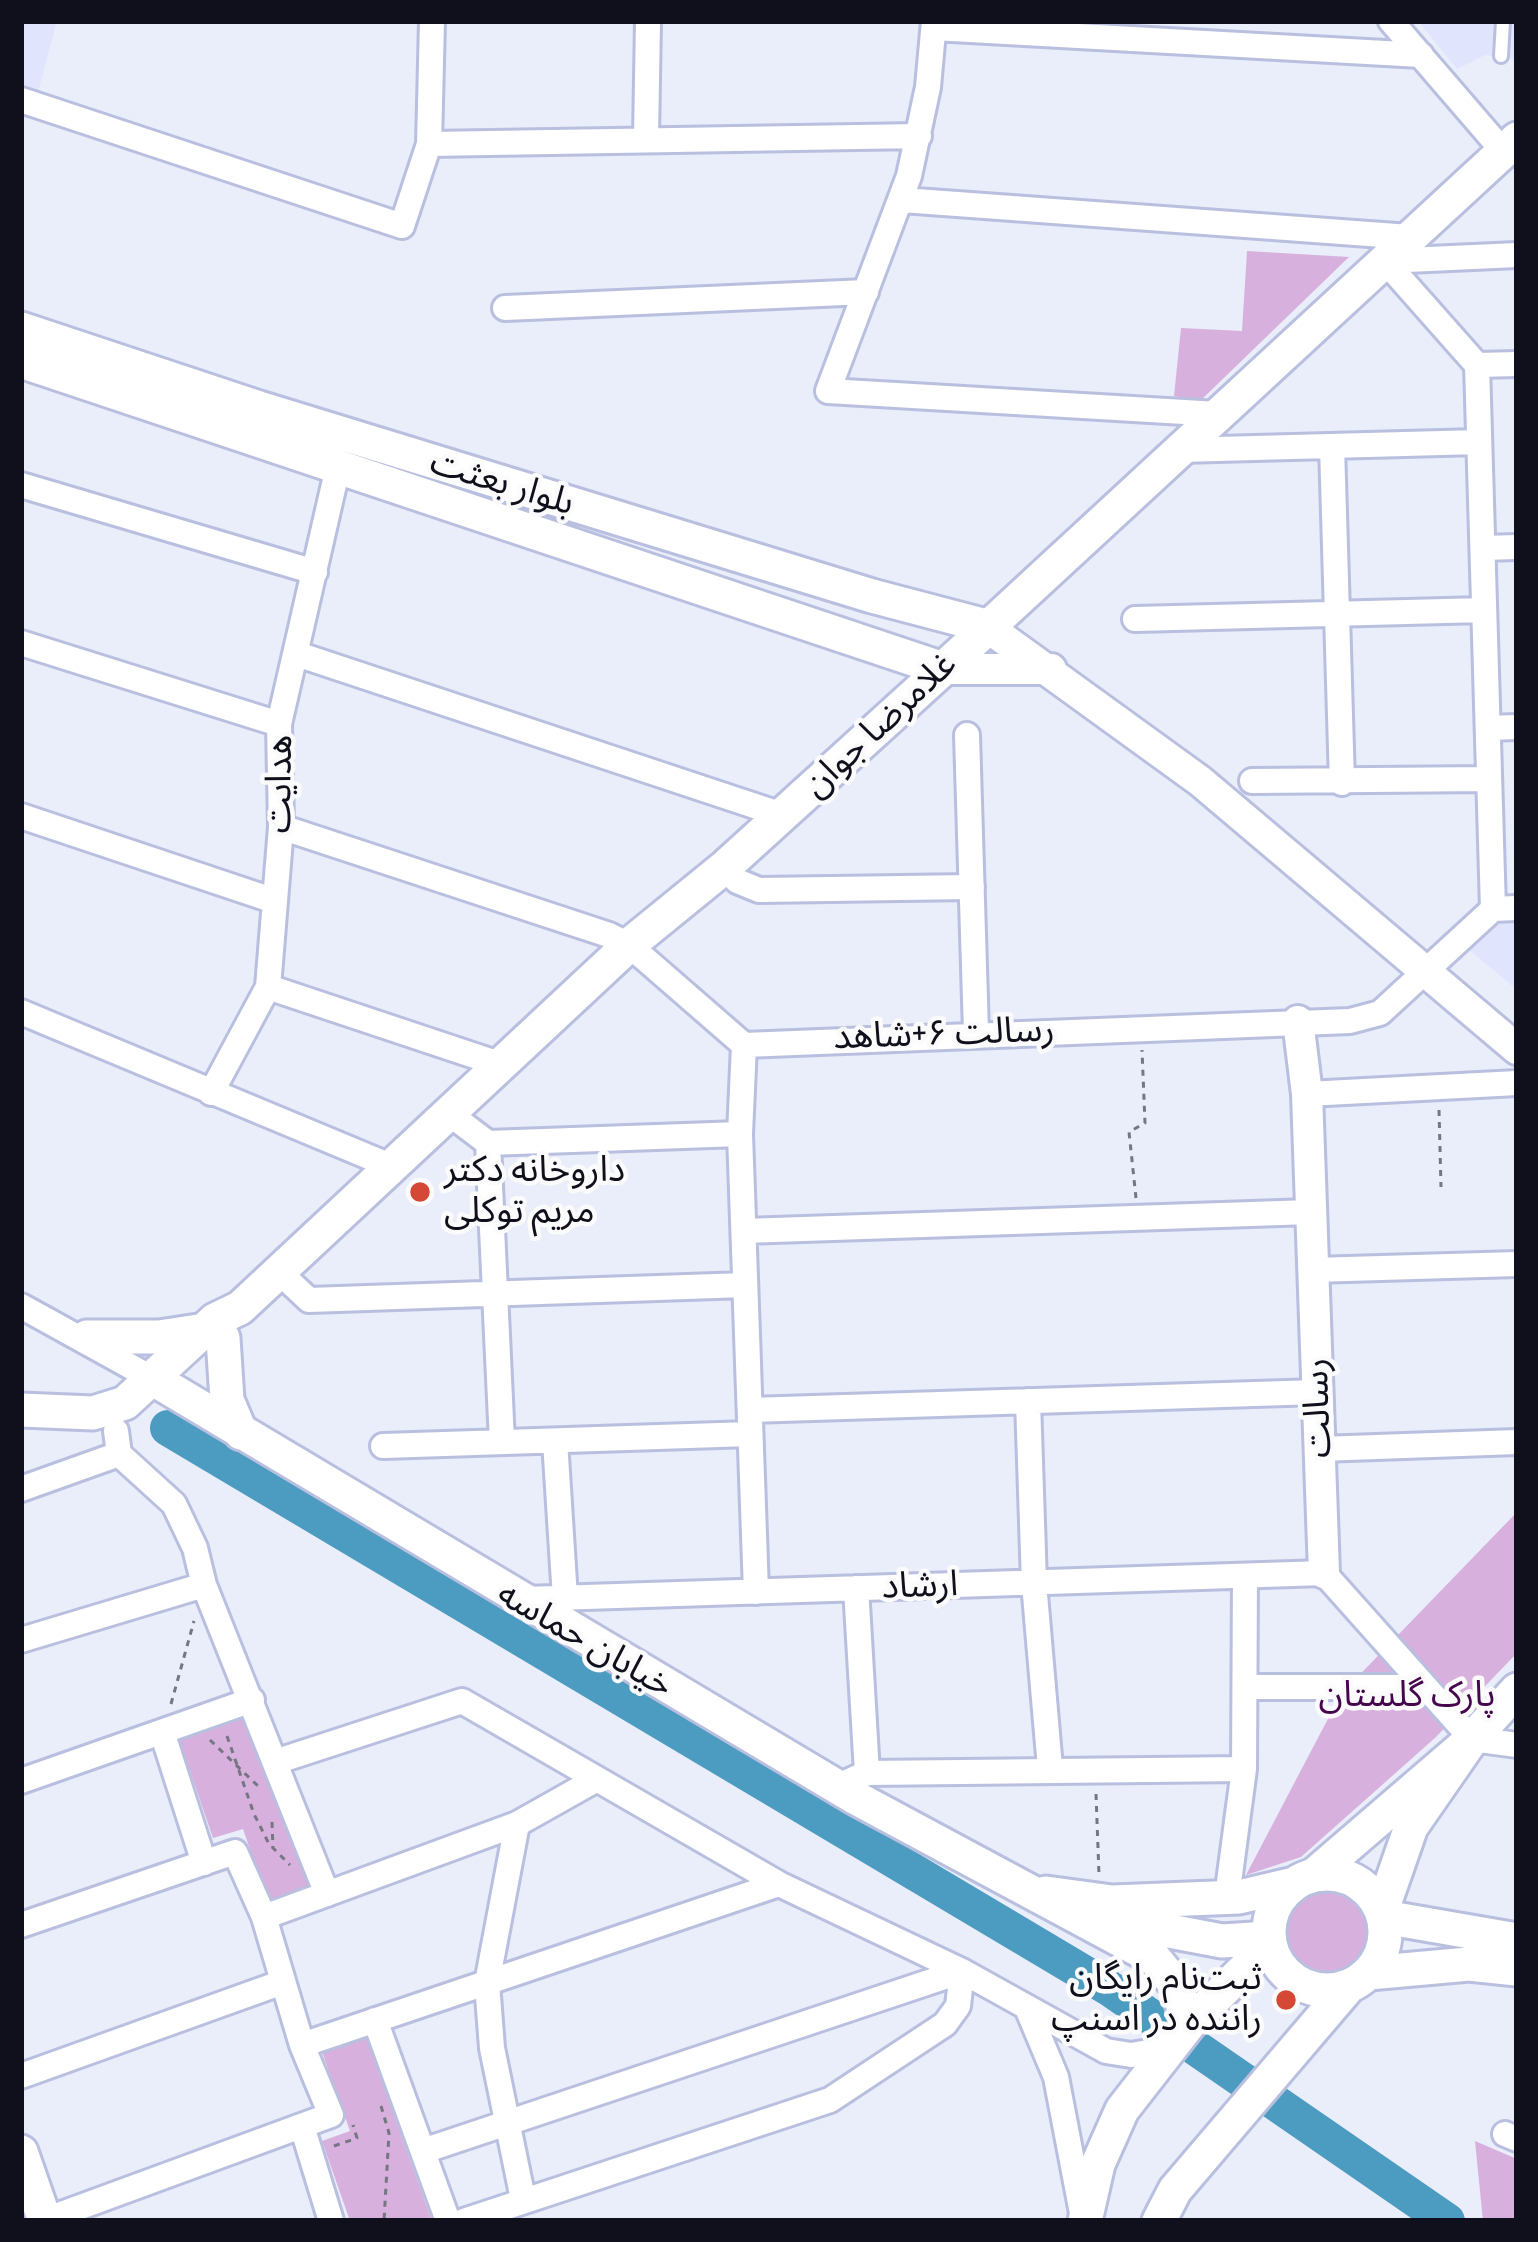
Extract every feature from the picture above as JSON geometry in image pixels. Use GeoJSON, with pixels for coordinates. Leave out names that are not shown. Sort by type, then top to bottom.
{"type":"FeatureCollection","features":[{"type":"Feature","properties":{"kind":"main road","name":"غلامرضا جوان"},"geometry":{"type":"LineString","coordinates":[[164,1385],[240,1308],[505,1066],[629,945],[726,866],[943,669],[1510,145]]}},
{"type":"Feature","properties":{"kind":"main road","name":"بلوار بعثت"},"geometry":{"type":"LineString","coordinates":[[21,329],[230,415],[338,467],[943,669]]}},
{"type":"Feature","properties":{"kind":"main road","name":"بلوار بعثت"},"geometry":{"type":"LineString","coordinates":[[21,362],[230,415],[986,626]]}},
{"type":"Feature","properties":{"kind":"main road"},"geometry":{"type":"LineString","coordinates":[[855,640],[872,596]]}},
{"type":"Feature","properties":{"kind":"main road"},"geometry":{"type":"LineString","coordinates":[[87,1337],[214,1334],[227,1400],[242,1432]]}},
{"type":"Feature","properties":{"kind":"main road"},"geometry":{"type":"LineString","coordinates":[[21,1414],[93,1413],[164,1385]]}},
{"type":"Feature","properties":{"kind":"main road"},"geometry":{"type":"LineString","coordinates":[[21,1414],[33,1426],[118,1442],[164,1385]]}},
{"type":"Feature","properties":{"kind":"main road","name":"خیابان حماسه"},"geometry":{"type":"LineString","coordinates":[[164,1385],[515,1600],[1020,1889],[1110,1921],[1222,1941],[1269,1941]]}},
{"type":"Feature","properties":{"kind":"main road"},"geometry":{"type":"LineString","coordinates":[[1084,2221],[1098,2164],[1123,2110],[1178,2036],[1269,1941],[1279,1898],[1472,1739],[1517,1690]]}},
{"type":"Feature","properties":{"kind":"main road"},"geometry":{"type":"LineString","coordinates":[[1159,2221],[1174,2190],[1359,1980],[1386,1937],[1383,1913],[1412,1826],[1472,1739]]}},
{"type":"Feature","properties":{"kind":"main road"},"geometry":{"type":"LineString","coordinates":[[1304,1880],[1354,1880],[1383,1913],[1517,1940]]}},
{"type":"Feature","properties":{"kind":"main road","name":"خیابان حماسه"},"geometry":{"type":"LineString","coordinates":[[1020,1889],[1100,1900],[1227,1897],[1304,1880]]}},
{"type":"Feature","properties":{"kind":"main road"},"geometry":{"type":"LineString","coordinates":[[1020,1889],[1154,1958],[1176,1985],[1178,2036]]}},
{"type":"Feature","properties":{"kind":"main road"},"geometry":{"type":"LineString","coordinates":[[1269,1941],[1291,1978],[1329,1990],[1359,1980],[1468,1964],[1517,1970]]}},
{"type":"Feature","properties":{"kind":"main road"},"geometry":{"type":"LineString","coordinates":[[21,2152],[45,2221]]}},
{"type":"Feature","properties":{"kind":"street"},"geometry":{"type":"LineString","coordinates":[[21,100],[402,226],[429,144],[431,21]]}},
{"type":"Feature","properties":{"kind":"street"},"geometry":{"type":"LineString","coordinates":[[646,137],[648,21]]}},
{"type":"Feature","properties":{"kind":"street"},"geometry":{"type":"LineString","coordinates":[[1391,21],[1510,145]]}},
{"type":"Feature","properties":{"kind":"street"},"geometry":{"type":"LineString","coordinates":[[1219,414],[828,391],[902,200],[919,136],[934,24],[1421,55]]}},
{"type":"Feature","properties":{"kind":"street"},"geometry":{"type":"LineString","coordinates":[[429,144],[919,136]]}},
{"type":"Feature","properties":{"kind":"street"},"geometry":{"type":"LineString","coordinates":[[902,200],[1163,219],[1397,249],[1517,255]]}},
{"type":"Feature","properties":{"kind":"street"},"geometry":{"type":"LineString","coordinates":[[1397,249],[1477,365],[1489,779],[1505,909]]}},
{"type":"Feature","properties":{"kind":"street"},"geometry":{"type":"LineString","coordinates":[[505,308],[866,292]]}},
{"type":"Feature","properties":{"kind":"street"},"geometry":{"type":"LineString","coordinates":[[1477,365],[1517,364]]}},
{"type":"Feature","properties":{"kind":"street"},"geometry":{"type":"LineString","coordinates":[[1180,450],[1479,442]]}},
{"type":"Feature","properties":{"kind":"street"},"geometry":{"type":"LineString","coordinates":[[1332,446],[1342,783]]}},
{"type":"Feature","properties":{"kind":"street","name":"هدایت"},"geometry":{"type":"LineString","coordinates":[[211,1093],[268,987],[281,827],[279,724],[338,467]]}},
{"type":"Feature","properties":{"kind":"street"},"geometry":{"type":"LineString","coordinates":[[21,485],[315,572]]}},
{"type":"Feature","properties":{"kind":"street"},"geometry":{"type":"LineString","coordinates":[[1483,548],[1517,547]]}},
{"type":"Feature","properties":{"kind":"street"},"geometry":{"type":"LineString","coordinates":[[1135,619],[1484,610]]}},
{"type":"Feature","properties":{"kind":"street"},"geometry":{"type":"LineString","coordinates":[[986,626],[1052,669],[1200,781],[1517,1049]]}},
{"type":"Feature","properties":{"kind":"street"},"geometry":{"type":"LineString","coordinates":[[21,644],[279,724]]}},
{"type":"Feature","properties":{"kind":"street"},"geometry":{"type":"LineString","coordinates":[[297,654],[782,815]]}},
{"type":"Feature","properties":{"kind":"street"},"geometry":{"type":"LineString","coordinates":[[943,669],[1052,669]]}},
{"type":"Feature","properties":{"kind":"street"},"geometry":{"type":"LineString","coordinates":[[1488,728],[1517,727]]}},
{"type":"Feature","properties":{"kind":"street"},"geometry":{"type":"LineString","coordinates":[[968,736],[976,1033]]}},
{"type":"Feature","properties":{"kind":"street"},"geometry":{"type":"LineString","coordinates":[[1252,781],[1489,779]]}},
{"type":"Feature","properties":{"kind":"street"},"geometry":{"type":"LineString","coordinates":[[21,816],[275,902]]}},
{"type":"Feature","properties":{"kind":"street"},"geometry":{"type":"LineString","coordinates":[[281,827],[629,945],[744,1045],[740,1134],[756,1592]]}},
{"type":"Feature","properties":{"kind":"street"},"geometry":{"type":"LineString","coordinates":[[726,866],[737,881],[759,890],[972,887]]}},
{"type":"Feature","properties":{"kind":"street","name":"رسالت ۶+شاهد"},"geometry":{"type":"LineString","coordinates":[[744,1045],[1351,1021],[1380,1013],[1423,970],[1505,909]]}},
{"type":"Feature","properties":{"kind":"street"},"geometry":{"type":"LineString","coordinates":[[268,987],[505,1066]]}},
{"type":"Feature","properties":{"kind":"street"},"geometry":{"type":"LineString","coordinates":[[21,1012],[393,1168]]}},
{"type":"Feature","properties":{"kind":"street","name":"رسالت"},"geometry":{"type":"LineString","coordinates":[[1298,1022],[1307,1094],[1324,1573]]}},
{"type":"Feature","properties":{"kind":"street"},"geometry":{"type":"LineString","coordinates":[[1307,1094],[1517,1083]]}},
{"type":"Feature","properties":{"kind":"street"},"geometry":{"type":"LineString","coordinates":[[451,1115],[488,1143],[740,1134]]}},
{"type":"Feature","properties":{"kind":"street"},"geometry":{"type":"LineString","coordinates":[[488,1143],[502,1442]]}},
{"type":"Feature","properties":{"kind":"street"},"geometry":{"type":"LineString","coordinates":[[744,1231],[1311,1212]]}},
{"type":"Feature","properties":{"kind":"street"},"geometry":{"type":"LineString","coordinates":[[1313,1270],[1517,1264]]}},
{"type":"Feature","properties":{"kind":"street"},"geometry":{"type":"LineString","coordinates":[[279,1272],[309,1300],[745,1285]]}},
{"type":"Feature","properties":{"kind":"street"},"geometry":{"type":"LineString","coordinates":[[21,1306],[87,1337],[164,1385]]}},
{"type":"Feature","properties":{"kind":"street"},"geometry":{"type":"LineString","coordinates":[[382,1446],[555,1441],[1028,1401],[1318,1392]]}},
{"type":"Feature","properties":{"kind":"street"},"geometry":{"type":"LineString","coordinates":[[1028,1401],[1034,1582],[1050,1768]]}},
{"type":"Feature","properties":{"kind":"street"},"geometry":{"type":"LineString","coordinates":[[555,1441],[565,1598]]}},
{"type":"Feature","properties":{"kind":"street"},"geometry":{"type":"LineString","coordinates":[[21,1489],[118,1442],[174,1504],[278,1762],[324,1895]]}},
{"type":"Feature","properties":{"kind":"street"},"geometry":{"type":"LineString","coordinates":[[1320,1449],[1517,1442]]}},
{"type":"Feature","properties":{"kind":"street"},"geometry":{"type":"LineString","coordinates":[[1324,1573],[1472,1739],[1517,1745]]}},
{"type":"Feature","properties":{"kind":"street","name":"ارشاد"},"geometry":{"type":"LineString","coordinates":[[515,1600],[1324,1573]]}},
{"type":"Feature","properties":{"kind":"street"},"geometry":{"type":"LineString","coordinates":[[1227,1897],[1244,1769],[1245,1576]]}},
{"type":"Feature","properties":{"kind":"street"},"geometry":{"type":"LineString","coordinates":[[21,1640],[204,1585]]}},
{"type":"Feature","properties":{"kind":"street"},"geometry":{"type":"LineString","coordinates":[[856,1588],[867,1773]]}},
{"type":"Feature","properties":{"kind":"street"},"geometry":{"type":"LineString","coordinates":[[1248,1687],[1423,1687]]}},
{"type":"Feature","properties":{"kind":"street"},"geometry":{"type":"LineString","coordinates":[[21,1781],[222,1718],[252,1700]]}},
{"type":"Feature","properties":{"kind":"street"},"geometry":{"type":"LineString","coordinates":[[278,1762],[462,1701],[779,1884],[962,1970],[1106,2050],[1131,2055],[1178,2036]]}},
{"type":"Feature","properties":{"kind":"street"},"geometry":{"type":"LineString","coordinates":[[163,1735],[205,1863]]}},
{"type":"Feature","properties":{"kind":"street"},"geometry":{"type":"LineString","coordinates":[[836,1786],[867,1773],[1244,1769]]}},
{"type":"Feature","properties":{"kind":"street"},"geometry":{"type":"LineString","coordinates":[[264,1917],[517,1824],[597,1779]]}},
{"type":"Feature","properties":{"kind":"street"},"geometry":{"type":"LineString","coordinates":[[517,1824],[487,1983],[506,2123],[523,2198]]}},
{"type":"Feature","properties":{"kind":"street"},"geometry":{"type":"LineString","coordinates":[[21,1925],[236,1852],[264,1917],[302,2044],[331,2115],[45,2221]]}},
{"type":"Feature","properties":{"kind":"street"},"geometry":{"type":"LineString","coordinates":[[302,2044],[779,1884]]}},
{"type":"Feature","properties":{"kind":"street"},"geometry":{"type":"LineString","coordinates":[[423,2151],[962,1970]]}},
{"type":"Feature","properties":{"kind":"street"},"geometry":{"type":"LineString","coordinates":[[464,2221],[830,2100],[945,2024],[958,2006],[962,1970]]}},
{"type":"Feature","properties":{"kind":"street"},"geometry":{"type":"LineString","coordinates":[[21,2076],[284,1982]]}},
{"type":"Feature","properties":{"kind":"street"},"geometry":{"type":"LineString","coordinates":[[1027,2008],[1068,2124],[1084,2221]]}},
{"type":"Feature","properties":{"kind":"street"},"geometry":{"type":"LineString","coordinates":[[375,2020],[448,2221]]}},
{"type":"Feature","properties":{"kind":"street"},"geometry":{"type":"LineString","coordinates":[[302,2126],[331,2221]]}},
{"type":"Feature","properties":{"kind":"lane"},"geometry":{"type":"LineString","coordinates":[[1502,56],[1503,21]]}},
{"type":"Feature","properties":{"kind":"path"},"geometry":{"type":"LineString","coordinates":[[1138,1218],[1129,1132],[1145,1123],[1142,1028]]}},
{"type":"Feature","properties":{"kind":"path"},"geometry":{"type":"LineString","coordinates":[[1438,1090],[1441,1186]]}},
{"type":"Feature","properties":{"kind":"path"},"geometry":{"type":"LineString","coordinates":[[163,1735],[204,1585]]}},
{"type":"Feature","properties":{"kind":"path"},"geometry":{"type":"LineString","coordinates":[[271,1800],[236,1763],[199,1731],[222,1718],[236,1763],[273,1847],[324,1895]]}},
{"type":"Feature","properties":{"kind":"path"},"geometry":{"type":"LineString","coordinates":[[1096,1768],[1100,1900]]}},
{"type":"Feature","properties":{"kind":"path"},"geometry":{"type":"LineString","coordinates":[[272,1815],[273,1847]]}},
{"type":"Feature","properties":{"kind":"path"},"geometry":{"type":"LineString","coordinates":[[375,2087],[389,2133],[384,2221]]}},
{"type":"Feature","properties":{"kind":"shaded area"},"geometry":{"type":"Polygon","coordinates":[[[21,21],[57,21],[38,92],[21,88],[21,21]]]}},
{"type":"Feature","properties":{"kind":"shaded area"},"geometry":{"type":"Polygon","coordinates":[[[1418,21],[1517,21],[1517,60],[1485,55],[1457,69],[1418,21]]]}},
{"type":"Feature","properties":{"kind":"shaded area"},"geometry":{"type":"Polygon","coordinates":[[[1517,923],[1517,990],[1466,947],[1489,924],[1517,923]]]}},
{"type":"Feature","properties":{"kind":"green space"},"geometry":{"type":"Polygon","coordinates":[[[1247,251],[1349,257],[1200,401],[1174,396],[1181,328],[1242,331],[1247,251]]]}},
{"type":"Feature","properties":{"kind":"green space","name":"پارک گلستان"},"geometry":{"type":"Polygon","coordinates":[[[1517,1512],[1517,1653],[1436,1737],[1301,1857],[1246,1875],[1341,1694],[1517,1512]]]}},
{"type":"Feature","properties":{"kind":"green space"},"geometry":{"type":"Polygon","coordinates":[[[249,1709],[310,1887],[268,1902],[243,1829],[213,1838],[177,1733],[249,1709]]]}},
{"type":"Feature","properties":{"kind":"green space"},"geometry":{"type":"Polygon","coordinates":[[[1328,1882],[1362,1896],[1376,1930],[1362,1964],[1328,1978],[1294,1964],[1280,1930],[1294,1896],[1328,1882]]]}},
{"type":"Feature","properties":{"kind":"green space"},"geometry":{"type":"Polygon","coordinates":[[[365,2034],[432,2221],[350,2221],[322,2141],[350,2131],[321,2049],[365,2034]]]}},
{"type":"Feature","properties":{"kind":"green space"},"geometry":{"type":"Polygon","coordinates":[[[1475,2141],[1517,2159],[1517,2221],[1483,2221],[1475,2141]]]}},
{"type":"Feature","properties":{"kind":"waterway"},"geometry":{"type":"LineString","coordinates":[[168,1428],[1109,1988],[1447,2221]]}},
{"type":"Feature","properties":{"kind":"place","name":"داروخانه دکتر مریم توکلی"},"geometry":{"type":"Point","coordinates":[420,1192]}},
{"type":"Feature","properties":{"kind":"place","name":"ثبت‌نام رایگان راننده در اسنپ"},"geometry":{"type":"Point","coordinates":[1286,2000]}}]}
